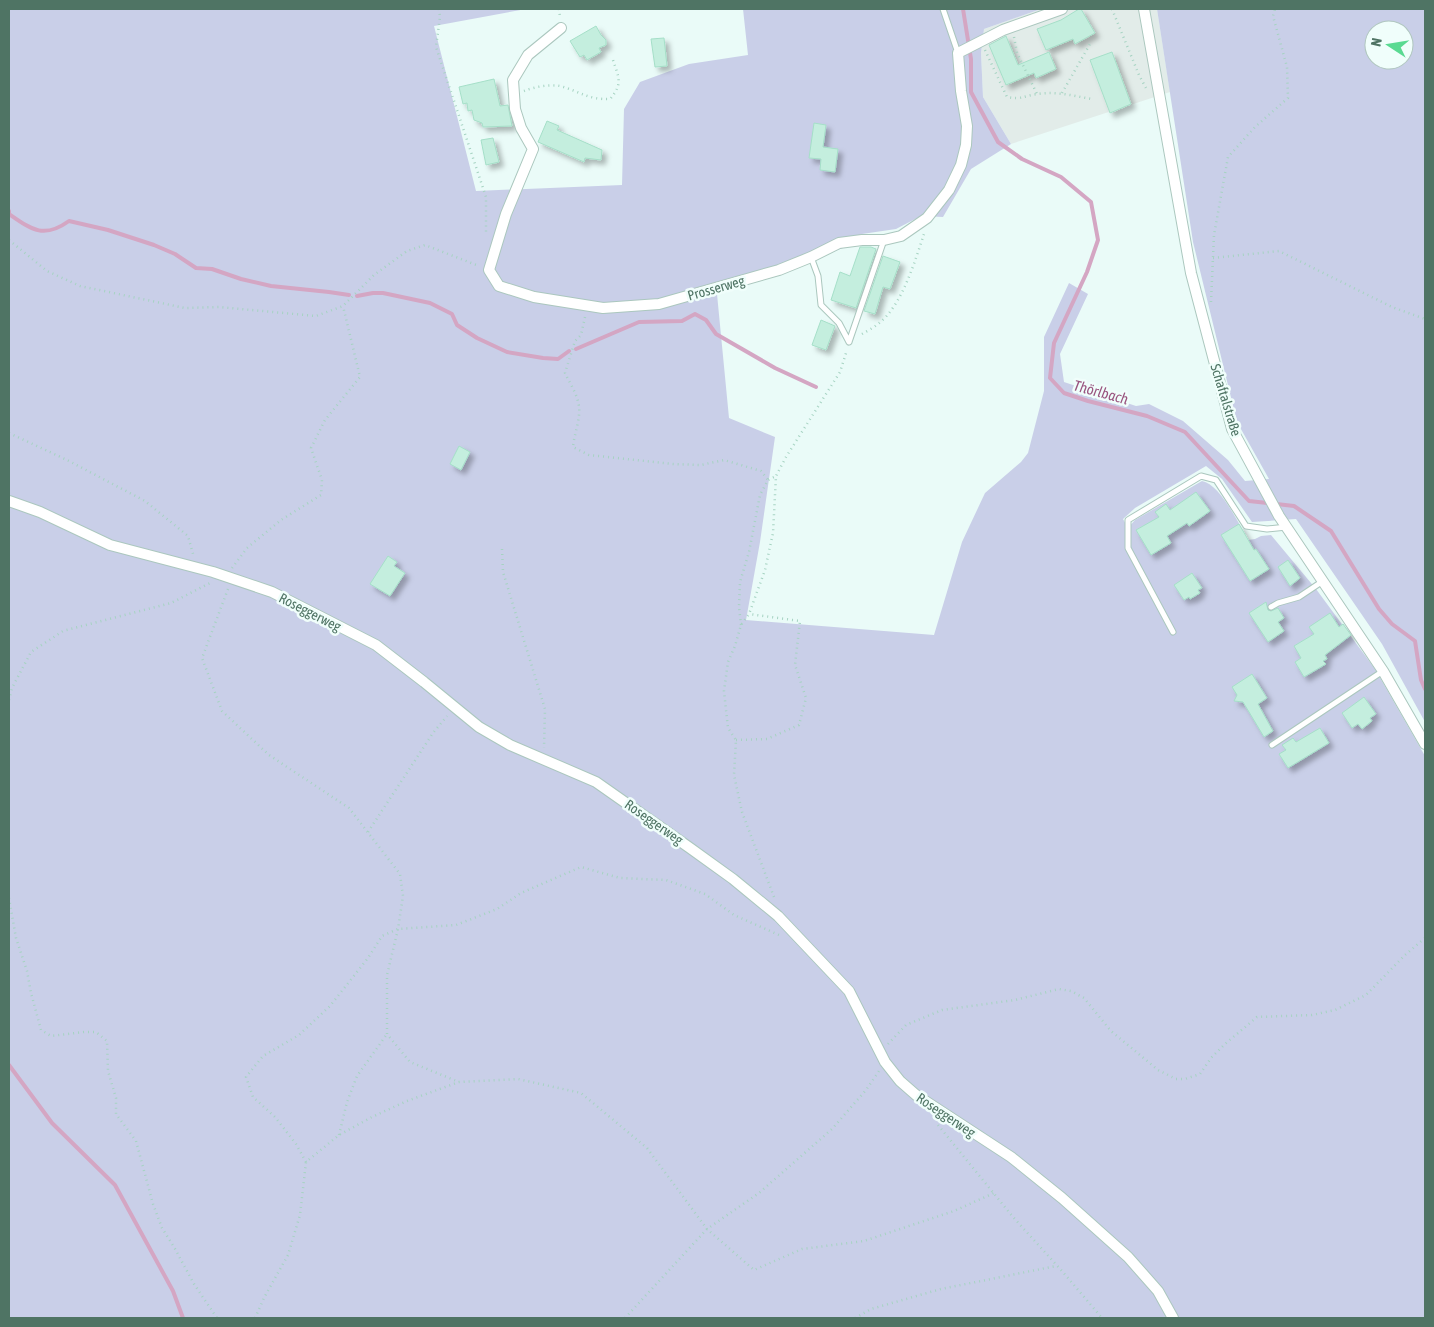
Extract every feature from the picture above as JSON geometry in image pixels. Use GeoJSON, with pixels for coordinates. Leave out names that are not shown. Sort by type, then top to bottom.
{"type":"FeatureCollection","features":[{"type":"Feature","properties":{"kind":"street"},"geometry":{"type":"LineString","coordinates":[[961,51],[1012,26],[1062,9]]}},
{"type":"Feature","properties":{"kind":"street","name":"Schaftalstraße"},"geometry":{"type":"LineString","coordinates":[[1144,9],[1192,273],[1232,429],[1279,516],[1384,671],[1425,744]]}},
{"type":"Feature","properties":{"kind":"street"},"geometry":{"type":"LineString","coordinates":[[489,270],[506,214],[533,149],[521,128],[515,109],[512,80],[528,55],[562,28]]}},
{"type":"Feature","properties":{"kind":"street","name":"Prosserweg"},"geometry":{"type":"LineString","coordinates":[[489,270],[499,286],[534,297],[602,308],[659,304],[779,270],[812,257],[839,243],[884,240],[901,236],[927,218],[949,190],[961,165],[966,145],[967,126],[961,91],[961,51]]}},
{"type":"Feature","properties":{"kind":"street","name":"Roseggerweg"},"geometry":{"type":"LineString","coordinates":[[9,501],[40,512],[110,545],[229,577],[272,592],[376,646],[480,727],[510,746],[596,782],[733,879],[778,916],[849,991],[885,1062],[900,1081],[916,1094],[1010,1157],[1062,1198],[1128,1257],[1158,1291],[1173,1318]]}},
{"type":"Feature","properties":{"kind":"lane"},"geometry":{"type":"LineString","coordinates":[[943,9],[961,51]]}},
{"type":"Feature","properties":{"kind":"lane"},"geometry":{"type":"LineString","coordinates":[[850,342],[884,240]]}},
{"type":"Feature","properties":{"kind":"lane"},"geometry":{"type":"LineString","coordinates":[[812,257],[818,276],[821,305],[839,323],[850,342]]}},
{"type":"Feature","properties":{"kind":"lane"},"geometry":{"type":"LineString","coordinates":[[1174,632],[1128,548],[1128,520],[1200,476],[1216,480],[1246,526],[1267,529],[1287,527]]}},
{"type":"Feature","properties":{"kind":"lane"},"geometry":{"type":"LineString","coordinates":[[1271,607],[1300,597],[1323,581]]}},
{"type":"Feature","properties":{"kind":"lane"},"geometry":{"type":"LineString","coordinates":[[1272,745],[1384,671]]}},
{"type":"Feature","properties":{"kind":"path"},"geometry":{"type":"LineString","coordinates":[[439,9],[440,17],[436,47],[486,198],[486,240]]}},
{"type":"Feature","properties":{"kind":"path"},"geometry":{"type":"LineString","coordinates":[[1112,9],[1139,75],[1148,91],[1161,99]]}},
{"type":"Feature","properties":{"kind":"path"},"geometry":{"type":"LineString","coordinates":[[1211,306],[1214,235],[1228,157],[1255,127],[1288,98],[1287,67],[1273,16],[1275,9]]}},
{"type":"Feature","properties":{"kind":"path"},"geometry":{"type":"LineString","coordinates":[[1012,26],[1017,53],[1037,94]]}},
{"type":"Feature","properties":{"kind":"path"},"geometry":{"type":"LineString","coordinates":[[981,40],[1006,97],[1020,99],[1037,94],[1062,93],[1092,99]]}},
{"type":"Feature","properties":{"kind":"path"},"geometry":{"type":"LineString","coordinates":[[1062,93],[1090,44]]}},
{"type":"Feature","properties":{"kind":"path"},"geometry":{"type":"LineString","coordinates":[[514,95],[534,87],[558,86],[596,100],[610,99],[617,91],[620,81],[613,60]]}},
{"type":"Feature","properties":{"kind":"path"},"geometry":{"type":"LineString","coordinates":[[778,916],[778,910],[742,812],[734,775],[736,740],[728,728],[724,691],[728,662],[741,626],[749,614],[764,570],[773,533],[776,476],[840,372],[850,342],[880,323],[893,307],[911,273],[925,231],[927,218]]}},
{"type":"Feature","properties":{"kind":"path"},"geometry":{"type":"LineString","coordinates":[[9,240],[47,271],[80,286],[185,308],[219,307],[316,316],[344,306],[374,275],[407,251],[425,245],[489,270]]}},
{"type":"Feature","properties":{"kind":"path"},"geometry":{"type":"LineString","coordinates":[[1213,258],[1279,251],[1392,307],[1425,319]]}},
{"type":"Feature","properties":{"kind":"path"},"geometry":{"type":"LineString","coordinates":[[339,1135],[347,1102],[357,1076],[387,1034],[387,975],[398,929],[403,896],[400,874],[349,808],[270,755],[222,711],[202,658],[229,577],[247,548],[281,520],[321,495],[322,480],[311,448],[325,420],[360,376],[344,306]]}},
{"type":"Feature","properties":{"kind":"path"},"geometry":{"type":"LineString","coordinates":[[588,306],[581,334],[574,341],[565,373],[578,398],[580,413],[572,447],[589,455],[673,464],[701,465],[724,460],[761,471],[768,480]]}},
{"type":"Feature","properties":{"kind":"path"},"geometry":{"type":"LineString","coordinates":[[9,433],[67,460],[145,501],[188,536],[196,568]]}},
{"type":"Feature","properties":{"kind":"path"},"geometry":{"type":"LineString","coordinates":[[741,626],[739,607],[740,582],[749,552],[760,496],[768,480],[776,476]]}},
{"type":"Feature","properties":{"kind":"path"},"geometry":{"type":"LineString","coordinates":[[502,549],[503,572],[545,709],[544,760]]}},
{"type":"Feature","properties":{"kind":"path"},"geometry":{"type":"LineString","coordinates":[[9,700],[12,688],[31,652],[63,631],[172,603],[229,577]]}},
{"type":"Feature","properties":{"kind":"path"},"geometry":{"type":"LineString","coordinates":[[736,740],[767,740],[798,725],[806,698],[795,665],[800,621],[749,614]]}},
{"type":"Feature","properties":{"kind":"path"},"geometry":{"type":"LineString","coordinates":[[368,832],[432,733],[455,708]]}},
{"type":"Feature","properties":{"kind":"path"},"geometry":{"type":"LineString","coordinates":[[255,1318],[288,1255],[300,1215],[306,1162],[296,1144],[275,1117],[253,1097],[246,1077],[263,1056],[299,1035],[330,1006],[368,958],[382,936],[398,929],[456,925],[497,910],[521,893],[581,867],[620,878],[666,880],[705,894],[734,914],[783,937]]}},
{"type":"Feature","properties":{"kind":"path"},"geometry":{"type":"LineString","coordinates":[[9,898],[16,938],[27,970],[30,993],[41,1030],[51,1036],[96,1032],[107,1041],[108,1071],[116,1098],[116,1114],[136,1141],[153,1204],[162,1228],[194,1284],[217,1318]]}},
{"type":"Feature","properties":{"kind":"path"},"geometry":{"type":"LineString","coordinates":[[880,1052],[906,1025],[942,1010],[1015,1000],[1058,989],[1071,991],[1084,998],[1111,1031],[1158,1070],[1176,1079],[1185,1079],[1200,1074],[1225,1044],[1257,1016],[1312,1015],[1335,1010],[1366,995],[1405,955],[1425,938]]}},
{"type":"Feature","properties":{"kind":"path"},"geometry":{"type":"LineString","coordinates":[[387,1034],[410,1062],[459,1082]]}},
{"type":"Feature","properties":{"kind":"path"},"geometry":{"type":"LineString","coordinates":[[625,1318],[707,1229],[758,1192],[832,1129],[866,1090],[885,1062]]}},
{"type":"Feature","properties":{"kind":"path"},"geometry":{"type":"LineString","coordinates":[[306,1162],[339,1135],[407,1100],[459,1082],[518,1079],[581,1093],[647,1148],[707,1229],[754,1270],[802,1248],[864,1241],[954,1211],[994,1193]]}},
{"type":"Feature","properties":{"kind":"path"},"geometry":{"type":"LineString","coordinates":[[934,1118],[994,1193],[1102,1318]]}},
{"type":"Feature","properties":{"kind":"path"},"geometry":{"type":"LineString","coordinates":[[855,1318],[871,1309],[941,1288],[1057,1266]]}},
{"type":"Feature","properties":{"kind":"shaded area"},"geometry":{"type":"Polygon","coordinates":[[[9,9],[526,9],[434,26],[476,191],[622,185],[624,109],[640,82],[689,64],[748,55],[743,9],[1041,9],[984,29],[981,53],[983,97],[1011,144],[971,169],[943,217],[921,216],[896,229],[862,234],[843,248],[717,294],[729,418],[775,437],[760,542],[746,620],[934,635],[962,542],[985,493],[1021,462],[1028,453],[1044,391],[1044,337],[1069,283],[1088,294],[1060,354],[1064,382],[1136,406],[1149,404],[1183,421],[1228,460],[1245,481],[1269,479],[1237,422],[1193,242],[1157,9],[1425,9],[1425,722],[1382,644],[1296,519],[1252,522],[1222,479],[1206,466],[1135,508],[1123,519],[1128,528],[1135,520],[1202,481],[1216,489],[1248,540],[1271,535],[1316,589],[1375,669],[1425,756],[1425,1318],[9,1318],[9,9]]]}},
{"type":"Feature","properties":{"kind":"shaded area"},"geometry":{"type":"Polygon","coordinates":[[[1041,9],[1157,9],[1170,92],[1011,144],[983,97],[981,53],[984,29],[1041,9]]]}},
{"type":"Feature","properties":{"kind":"building"},"geometry":{"type":"Polygon","coordinates":[[[1081,9],[1095,33],[1075,44],[1073,39],[1046,50],[1037,29],[1061,20],[1081,9]]]}},
{"type":"Feature","properties":{"kind":"building"},"geometry":{"type":"Polygon","coordinates":[[[596,26],[606,40],[606,45],[599,48],[601,52],[587,60],[584,55],[580,57],[570,41],[596,26]]]}},
{"type":"Feature","properties":{"kind":"building"},"geometry":{"type":"Polygon","coordinates":[[[1006,36],[1018,65],[1049,52],[1056,69],[1036,78],[1034,73],[1006,85],[989,45],[1006,36]]]}},
{"type":"Feature","properties":{"kind":"building"},"geometry":{"type":"Polygon","coordinates":[[[664,38],[667,66],[655,67],[651,39],[664,38]]]}},
{"type":"Feature","properties":{"kind":"building"},"geometry":{"type":"Polygon","coordinates":[[[1112,52],[1131,104],[1110,113],[1090,60],[1112,52]]]}},
{"type":"Feature","properties":{"kind":"building"},"geometry":{"type":"Polygon","coordinates":[[[494,79],[500,106],[508,105],[512,126],[483,127],[482,123],[474,120],[472,110],[468,111],[467,103],[463,104],[459,87],[494,79]]]}},
{"type":"Feature","properties":{"kind":"building"},"geometry":{"type":"Polygon","coordinates":[[[547,121],[559,126],[557,130],[602,150],[601,160],[585,158],[584,162],[538,142],[547,121]]]}},
{"type":"Feature","properties":{"kind":"building"},"geometry":{"type":"Polygon","coordinates":[[[814,123],[826,125],[823,147],[838,149],[835,172],[820,170],[821,159],[809,158],[814,123]]]}},
{"type":"Feature","properties":{"kind":"building"},"geometry":{"type":"Polygon","coordinates":[[[493,138],[499,162],[486,165],[481,140],[493,138]]]}},
{"type":"Feature","properties":{"kind":"building"},"geometry":{"type":"Polygon","coordinates":[[[860,247],[876,249],[856,308],[831,300],[840,272],[850,276],[860,247]]]}},
{"type":"Feature","properties":{"kind":"building"},"geometry":{"type":"Polygon","coordinates":[[[883,256],[900,262],[890,289],[883,287],[875,314],[864,311],[883,256]]]}},
{"type":"Feature","properties":{"kind":"building"},"geometry":{"type":"Polygon","coordinates":[[[821,320],[835,326],[826,350],[812,345],[821,320]]]}},
{"type":"Feature","properties":{"kind":"building"},"geometry":{"type":"Polygon","coordinates":[[[459,446],[470,452],[461,470],[450,464],[459,446]]]}},
{"type":"Feature","properties":{"kind":"building"},"geometry":{"type":"Polygon","coordinates":[[[1196,492],[1210,511],[1189,526],[1187,523],[1167,536],[1171,543],[1151,555],[1136,530],[1159,517],[1155,512],[1166,504],[1170,510],[1196,492]]]}},
{"type":"Feature","properties":{"kind":"building"},"geometry":{"type":"Polygon","coordinates":[[[1239,524],[1254,550],[1256,549],[1269,569],[1250,581],[1221,535],[1239,524]]]}},
{"type":"Feature","properties":{"kind":"building"},"geometry":{"type":"Polygon","coordinates":[[[388,556],[397,562],[394,566],[405,573],[390,596],[370,584],[388,556]]]}},
{"type":"Feature","properties":{"kind":"building"},"geometry":{"type":"Polygon","coordinates":[[[1288,560],[1300,578],[1290,586],[1278,567],[1288,560]]]}},
{"type":"Feature","properties":{"kind":"building"},"geometry":{"type":"Polygon","coordinates":[[[1192,573],[1202,588],[1198,590],[1200,593],[1184,600],[1174,585],[1192,573]]]}},
{"type":"Feature","properties":{"kind":"building"},"geometry":{"type":"Polygon","coordinates":[[[1266,602],[1268,610],[1271,611],[1278,608],[1284,618],[1278,622],[1284,631],[1268,642],[1249,613],[1266,602]]]}},
{"type":"Feature","properties":{"kind":"building"},"geometry":{"type":"Polygon","coordinates":[[[1330,613],[1339,627],[1343,624],[1351,635],[1325,655],[1327,659],[1323,661],[1326,664],[1304,677],[1295,662],[1301,658],[1294,646],[1314,634],[1309,627],[1330,613]]]}},
{"type":"Feature","properties":{"kind":"building"},"geometry":{"type":"Polygon","coordinates":[[[1252,674],[1267,698],[1258,704],[1273,731],[1264,737],[1243,702],[1234,701],[1237,695],[1232,687],[1252,674]]]}},
{"type":"Feature","properties":{"kind":"building"},"geometry":{"type":"Polygon","coordinates":[[[1364,697],[1376,714],[1370,718],[1372,721],[1362,729],[1358,724],[1352,728],[1342,713],[1364,697]]]}},
{"type":"Feature","properties":{"kind":"building"},"geometry":{"type":"Polygon","coordinates":[[[1320,728],[1329,743],[1288,768],[1279,754],[1286,750],[1282,745],[1293,738],[1296,742],[1320,728]]]}},
{"type":"Feature","properties":{"kind":"waterway","name":"Thörlbach"},"geometry":{"type":"LineString","coordinates":[[963,9],[971,59],[971,92],[998,142],[1022,159],[1061,177],[1091,202],[1098,240],[1087,272],[1054,343],[1050,378],[1064,393],[1147,416],[1185,432],[1249,501],[1294,506],[1331,531],[1379,609],[1392,624],[1415,641],[1421,680],[1425,689]]}},
{"type":"Feature","properties":{"kind":"waterway"},"geometry":{"type":"LineString","coordinates":[[9,211],[9,214],[17,220],[38,230],[52,230],[69,221],[108,230],[154,245],[175,254],[196,268],[212,269],[241,279],[271,286],[349,295]]}},
{"type":"Feature","properties":{"kind":"waterway"},"geometry":{"type":"LineString","coordinates":[[357,296],[383,293],[430,303],[452,314],[457,325],[477,338],[507,352],[558,359],[569,351]]}},
{"type":"Feature","properties":{"kind":"waterway"},"geometry":{"type":"LineString","coordinates":[[576,349],[639,322],[682,321],[695,314],[706,320],[716,334],[775,368],[816,387]]}},
{"type":"Feature","properties":{"kind":"waterway"},"geometry":{"type":"LineString","coordinates":[[9,1065],[52,1123],[115,1185],[173,1291],[183,1318]]}}]}
